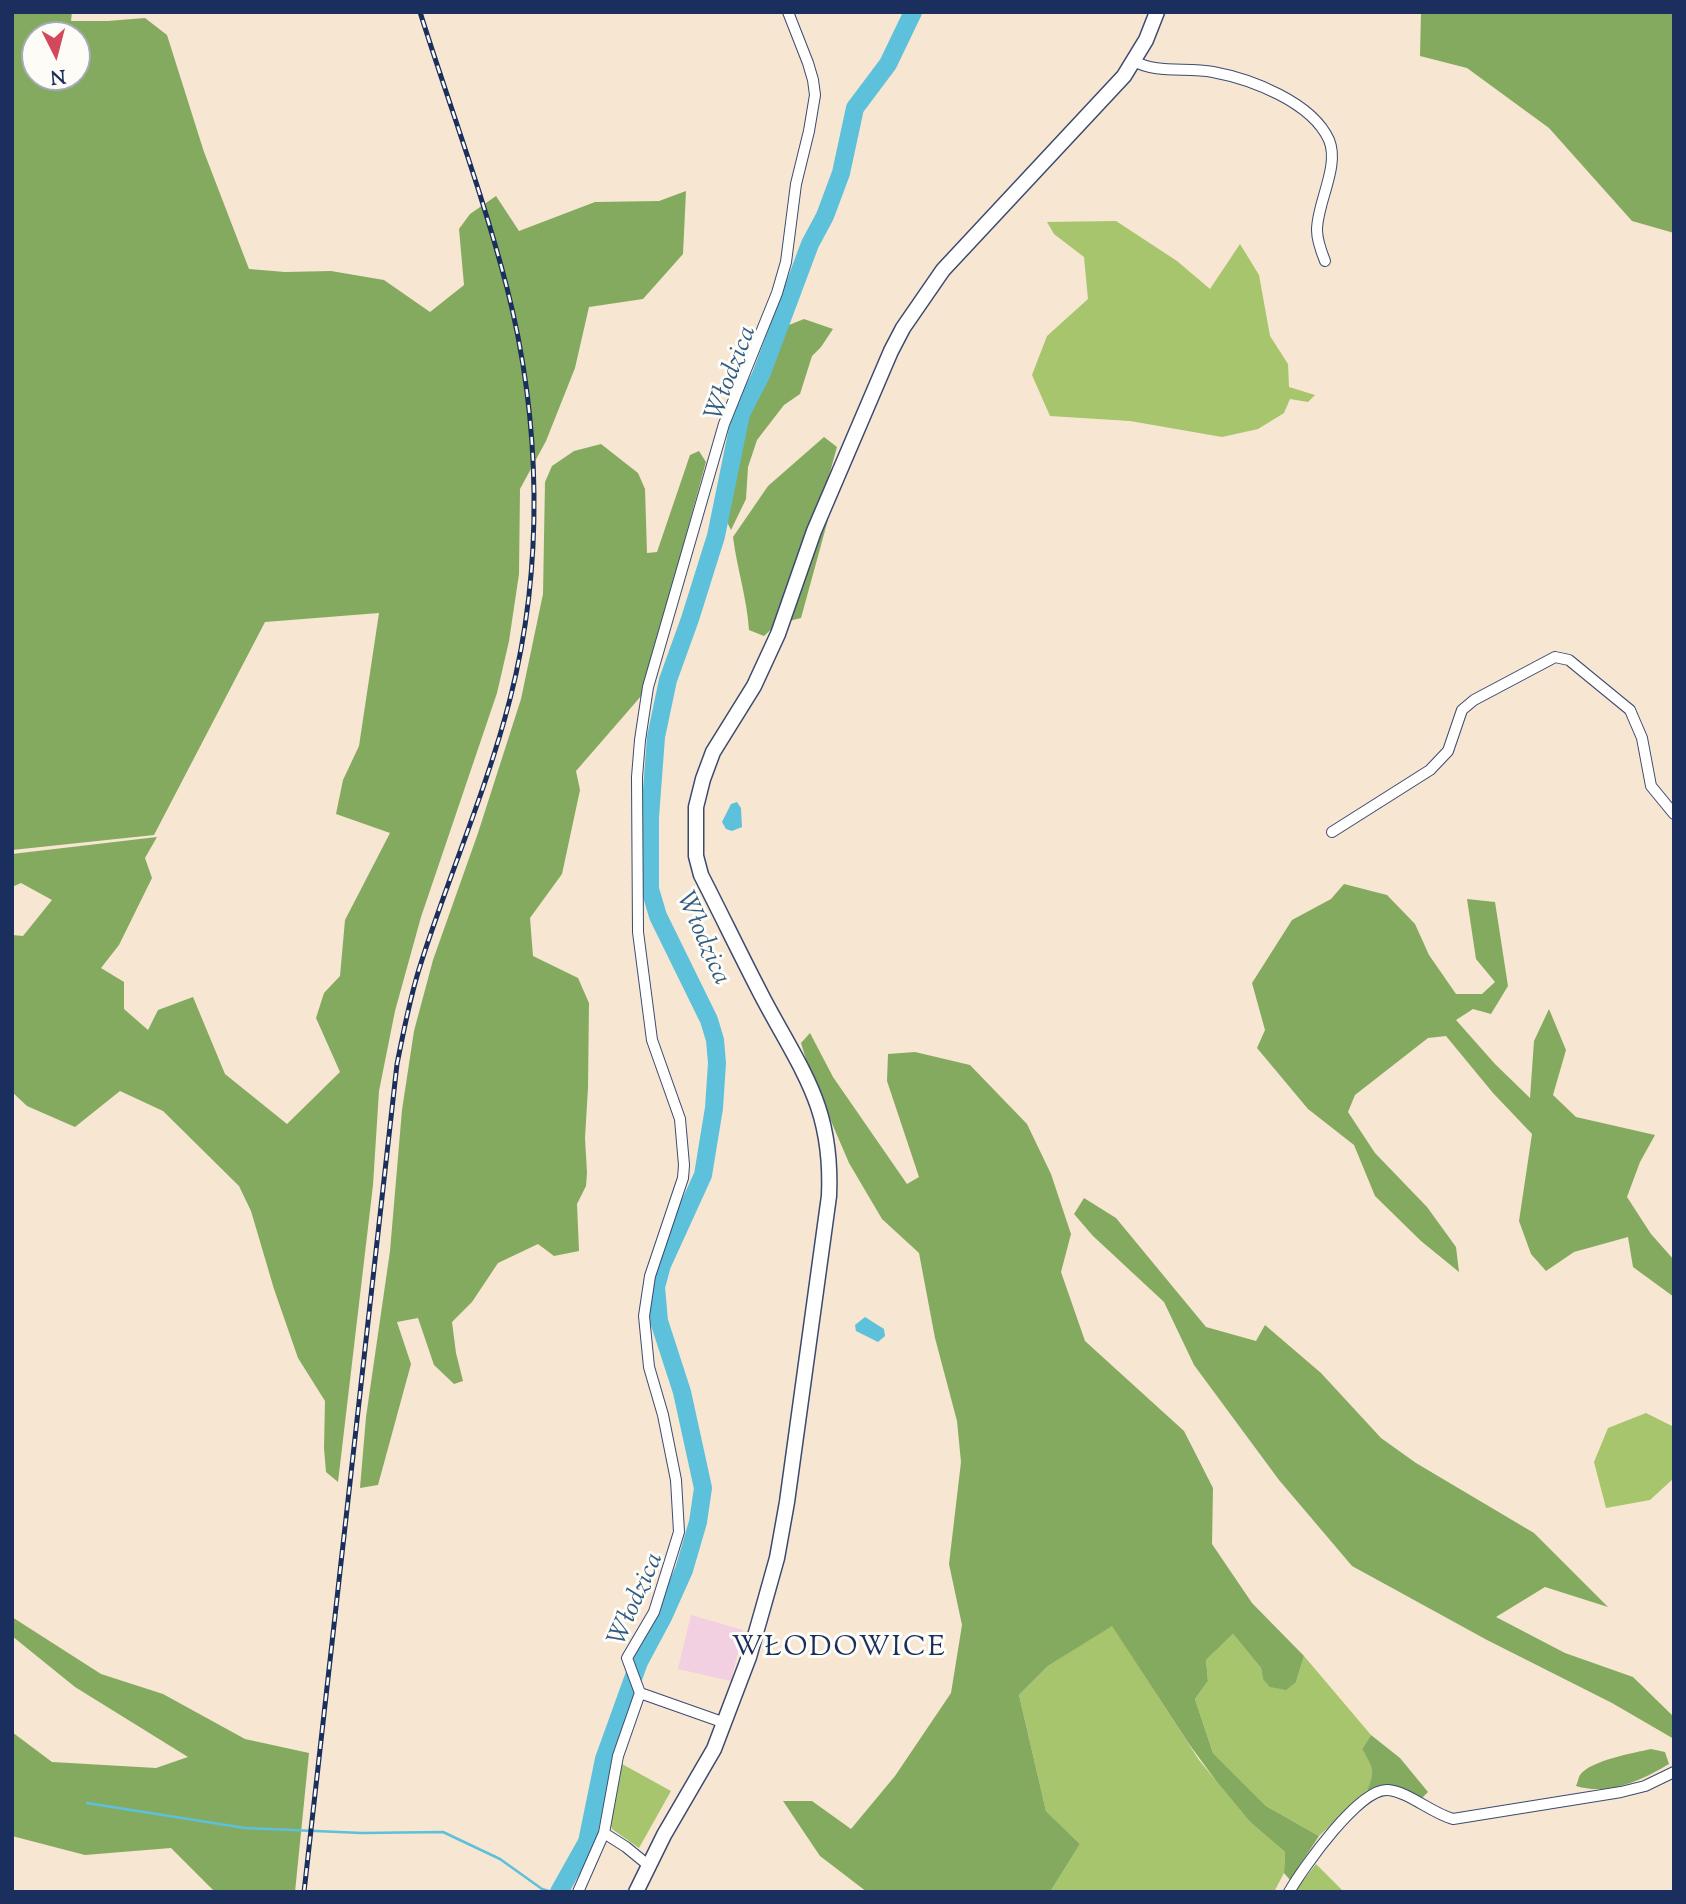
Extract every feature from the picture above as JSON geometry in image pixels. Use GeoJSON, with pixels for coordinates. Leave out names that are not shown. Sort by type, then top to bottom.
{"type":"FeatureCollection","features":[{"type":"Feature","properties":{"kind":"street"},"geometry":{"type":"LineString","coordinates":[[578,1892],[604,1833],[618,1756],[638,1690],[626,1658],[654,1612],[679,1532],[676,1479],[649,1367],[644,1316],[650,1276],[683,1178],[684,1165],[680,1119],[652,1040],[638,932],[637,777],[640,740],[648,687],[724,424],[777,293],[786,262],[796,184],[815,95],[808,64],[788,12]]}},
{"type":"Feature","properties":{"kind":"street"},"geometry":{"type":"LineString","coordinates":[[636,1892],[704,1769],[725,1723],[749,1657],[777,1558],[804,1388],[830,1174],[827,1135],[813,1091],[701,874],[695,838],[699,796],[713,752],[754,686],[778,634],[814,531],[882,370],[903,328],[943,271],[1103,101],[1134,61],[1157,12]]}},
{"type":"Feature","properties":{"kind":"street"},"geometry":{"type":"LineString","coordinates":[[1134,61],[1145,68],[1213,72],[1263,86],[1296,104],[1313,120],[1329,141],[1331,155],[1317,231],[1325,261]]}},
{"type":"Feature","properties":{"kind":"street"},"geometry":{"type":"LineString","coordinates":[[1332,832],[1430,770],[1448,751],[1462,710],[1474,700],[1555,657],[1569,660],[1630,710],[1642,738],[1651,786],[1674,814]]}},
{"type":"Feature","properties":{"kind":"street"},"geometry":{"type":"LineString","coordinates":[[638,1690],[725,1723]]}},
{"type":"Feature","properties":{"kind":"street"},"geometry":{"type":"LineString","coordinates":[[1289,1892],[1354,1808],[1365,1797],[1380,1790],[1397,1792],[1452,1819],[1621,1792],[1645,1786],[1674,1772]]}},
{"type":"Feature","properties":{"kind":"street"},"geometry":{"type":"LineString","coordinates":[[604,1833],[648,1866]]}},
{"type":"Feature","properties":{"kind":"shaded area"},"geometry":{"type":"Polygon","coordinates":[[[691,1615],[743,1630],[731,1681],[678,1669],[691,1615]]]}},
{"type":"Feature","properties":{"kind":"green space"},"geometry":{"type":"Polygon","coordinates":[[[12,12],[72,12],[71,21],[21,21],[21,91],[91,91],[91,21],[145,18],[167,35],[204,152],[249,269],[285,272],[331,271],[384,280],[430,312],[464,285],[459,229],[470,214],[496,196],[519,231],[595,202],[659,201],[686,191],[683,254],[643,299],[589,307],[575,368],[546,441],[520,489],[519,574],[509,641],[497,693],[421,917],[395,1011],[379,1091],[373,1185],[338,1482],[326,1472],[325,1401],[298,1358],[251,1211],[239,1186],[163,1111],[120,1091],[75,1127],[27,1106],[12,1092],[12,935],[23,936],[52,900],[21,883],[12,887],[12,854],[157,837],[145,858],[152,878],[119,945],[101,968],[124,982],[124,1009],[148,1030],[158,1010],[193,997],[225,1074],[287,1124],[340,1072],[316,1018],[324,993],[340,976],[345,920],[390,833],[336,814],[343,780],[359,746],[379,613],[265,622],[154,835],[12,850],[12,12]]]}},
{"type":"Feature","properties":{"kind":"green space"},"geometry":{"type":"Polygon","coordinates":[[[1421,12],[1674,12],[1674,233],[1632,221],[1549,128],[1467,68],[1420,56],[1421,12]]]}},
{"type":"Feature","properties":{"kind":"green space"},"geometry":{"type":"Polygon","coordinates":[[[1116,221],[1177,261],[1210,289],[1240,244],[1259,275],[1270,336],[1288,364],[1289,387],[1315,395],[1308,402],[1290,399],[1284,413],[1258,429],[1222,437],[1130,421],[1050,416],[1032,375],[1047,336],[1088,299],[1084,257],[1054,234],[1047,222],[1116,221]]]}},
{"type":"Feature","properties":{"kind":"green space"},"geometry":{"type":"Polygon","coordinates":[[[804,319],[833,329],[812,356],[800,394],[784,405],[757,440],[748,467],[746,499],[731,530],[727,522],[735,476],[743,395],[769,333],[804,319]]]}},
{"type":"Feature","properties":{"kind":"green space"},"geometry":{"type":"Polygon","coordinates":[[[824,437],[837,447],[827,483],[829,516],[801,618],[777,624],[764,636],[749,630],[733,537],[768,486],[824,437]]]}},
{"type":"Feature","properties":{"kind":"green space"},"geometry":{"type":"Polygon","coordinates":[[[601,444],[638,473],[645,489],[647,553],[657,552],[690,455],[699,451],[706,462],[642,695],[576,771],[580,790],[562,874],[530,918],[533,956],[578,978],[589,1003],[585,1138],[587,1173],[586,1186],[577,1204],[579,1251],[554,1256],[538,1244],[498,1263],[472,1302],[452,1322],[463,1381],[454,1384],[434,1365],[418,1318],[397,1322],[411,1364],[378,1485],[360,1488],[366,1417],[390,1251],[402,1110],[414,1031],[433,960],[521,699],[543,594],[545,482],[552,466],[574,451],[601,444]]]}},
{"type":"Feature","properties":{"kind":"green space"},"geometry":{"type":"Polygon","coordinates":[[[1344,884],[1387,895],[1415,924],[1429,955],[1456,994],[1482,994],[1495,982],[1476,959],[1467,899],[1495,902],[1508,986],[1491,1014],[1473,1009],[1456,1020],[1530,1098],[1534,1041],[1549,1009],[1566,1050],[1553,1095],[1576,1117],[1655,1135],[1640,1162],[1627,1197],[1651,1234],[1674,1260],[1674,1297],[1633,1267],[1628,1237],[1574,1252],[1546,1271],[1531,1254],[1519,1221],[1532,1134],[1493,1093],[1446,1036],[1428,1038],[1355,1095],[1348,1112],[1375,1153],[1427,1207],[1456,1247],[1459,1272],[1421,1241],[1375,1196],[1354,1145],[1308,1109],[1257,1048],[1265,1030],[1252,983],[1292,920],[1331,899],[1344,884]]]}},
{"type":"Feature","properties":{"kind":"green space"},"geometry":{"type":"Polygon","coordinates":[[[810,1033],[833,1077],[907,1184],[919,1177],[887,1081],[888,1054],[915,1052],[970,1065],[1027,1124],[1051,1174],[1071,1234],[1061,1272],[1085,1341],[1184,1431],[1213,1488],[1212,1544],[1252,1603],[1304,1656],[1296,1682],[1286,1690],[1270,1687],[1263,1679],[1261,1668],[1233,1634],[1206,1660],[1208,1681],[1195,1699],[1213,1753],[1266,1806],[1319,1836],[1290,1880],[1284,1873],[1285,1852],[1250,1822],[1217,1782],[1112,1626],[1048,1666],[1019,1695],[1046,1811],[1080,1844],[1050,1892],[867,1892],[820,1856],[783,1801],[812,1801],[851,1829],[895,1776],[951,1693],[962,1625],[949,1564],[961,1462],[957,1421],[935,1338],[919,1253],[882,1219],[849,1163],[810,1072],[801,1043],[810,1033]]]}},
{"type":"Feature","properties":{"kind":"green space"},"geometry":{"type":"Polygon","coordinates":[[[1084,1198],[1116,1218],[1206,1327],[1256,1341],[1265,1325],[1321,1373],[1381,1438],[1416,1463],[1534,1533],[1608,1607],[1545,1587],[1496,1617],[1565,1653],[1633,1677],[1674,1717],[1674,1739],[1612,1703],[1487,1640],[1352,1566],[1279,1480],[1194,1365],[1164,1302],[1093,1236],[1074,1214],[1084,1198]]]}},
{"type":"Feature","properties":{"kind":"green space"},"geometry":{"type":"Polygon","coordinates":[[[1646,1413],[1674,1427],[1674,1478],[1650,1500],[1606,1508],[1594,1462],[1608,1428],[1646,1413]]]}},
{"type":"Feature","properties":{"kind":"green space"},"geometry":{"type":"Polygon","coordinates":[[[12,1617],[101,1674],[163,1694],[245,1739],[309,1753],[295,1892],[215,1892],[171,1848],[85,1855],[12,1836],[12,1732],[52,1762],[156,1768],[188,1757],[75,1687],[12,1636],[12,1617]]]}},
{"type":"Feature","properties":{"kind":"green space"},"geometry":{"type":"Polygon","coordinates":[[[1112,1625],[1199,1760],[1250,1822],[1285,1852],[1284,1873],[1274,1892],[1050,1892],[1080,1844],[1046,1811],[1019,1695],[1048,1666],[1112,1625]]]}},
{"type":"Feature","properties":{"kind":"green space"},"geometry":{"type":"Polygon","coordinates":[[[1233,1634],[1261,1668],[1263,1679],[1296,1682],[1304,1656],[1371,1735],[1362,1749],[1373,1767],[1373,1777],[1367,1791],[1319,1836],[1266,1806],[1213,1753],[1195,1699],[1208,1681],[1206,1660],[1233,1634]]]}},
{"type":"Feature","properties":{"kind":"green space"},"geometry":{"type":"Polygon","coordinates":[[[1371,1735],[1400,1758],[1428,1792],[1420,1800],[1388,1786],[1367,1791],[1372,1769],[1362,1749],[1371,1735]]]}},
{"type":"Feature","properties":{"kind":"green space"},"geometry":{"type":"Polygon","coordinates":[[[1651,1749],[1665,1752],[1669,1764],[1648,1776],[1613,1788],[1588,1789],[1576,1786],[1580,1775],[1593,1765],[1651,1749]]]}},
{"type":"Feature","properties":{"kind":"green space"},"geometry":{"type":"Polygon","coordinates":[[[622,1764],[671,1791],[639,1848],[612,1829],[609,1820],[622,1764]]]}},
{"type":"Feature","properties":{"kind":"green space"},"geometry":{"type":"Polygon","coordinates":[[[1316,1864],[1344,1892],[1294,1892],[1316,1864]]]}},
{"type":"Feature","properties":{"kind":"water"},"geometry":{"type":"Polygon","coordinates":[[[737,802],[741,808],[742,827],[732,831],[726,829],[722,822],[731,804],[737,802]]]}},
{"type":"Feature","properties":{"kind":"water"},"geometry":{"type":"Polygon","coordinates":[[[865,1317],[884,1329],[885,1336],[878,1342],[856,1331],[855,1325],[865,1317]]]}},
{"type":"Feature","properties":{"kind":"waterway","name":"Włodzica"},"geometry":{"type":"LineString","coordinates":[[559,1892],[587,1842],[604,1759],[639,1662],[684,1570],[698,1522],[703,1488],[682,1392],[659,1321],[656,1287],[662,1265],[703,1175],[714,1108],[717,1063],[715,1040],[709,1020],[658,916],[650,889],[650,817],[656,737],[668,680],[716,536],[741,414],[761,375],[810,244],[825,216],[841,173],[855,108],[888,64],[913,12]]}},
{"type":"Feature","properties":{"kind":"waterway"},"geometry":{"type":"LineString","coordinates":[[87,1803],[245,1828],[362,1833],[443,1832],[500,1859],[542,1889],[552,1892]]}},
{"type":"Feature","properties":{"kind":"railway"},"geometry":{"type":"LineString","coordinates":[[304,1892],[397,1064],[417,975],[490,766],[510,699],[529,598],[533,546],[532,442],[518,338],[487,219],[420,12]]}},
{"type":"Feature","properties":{"kind":"district","name":"WŁODOWICE"},"geometry":{"type":"Point","coordinates":[839,1650]}}]}
